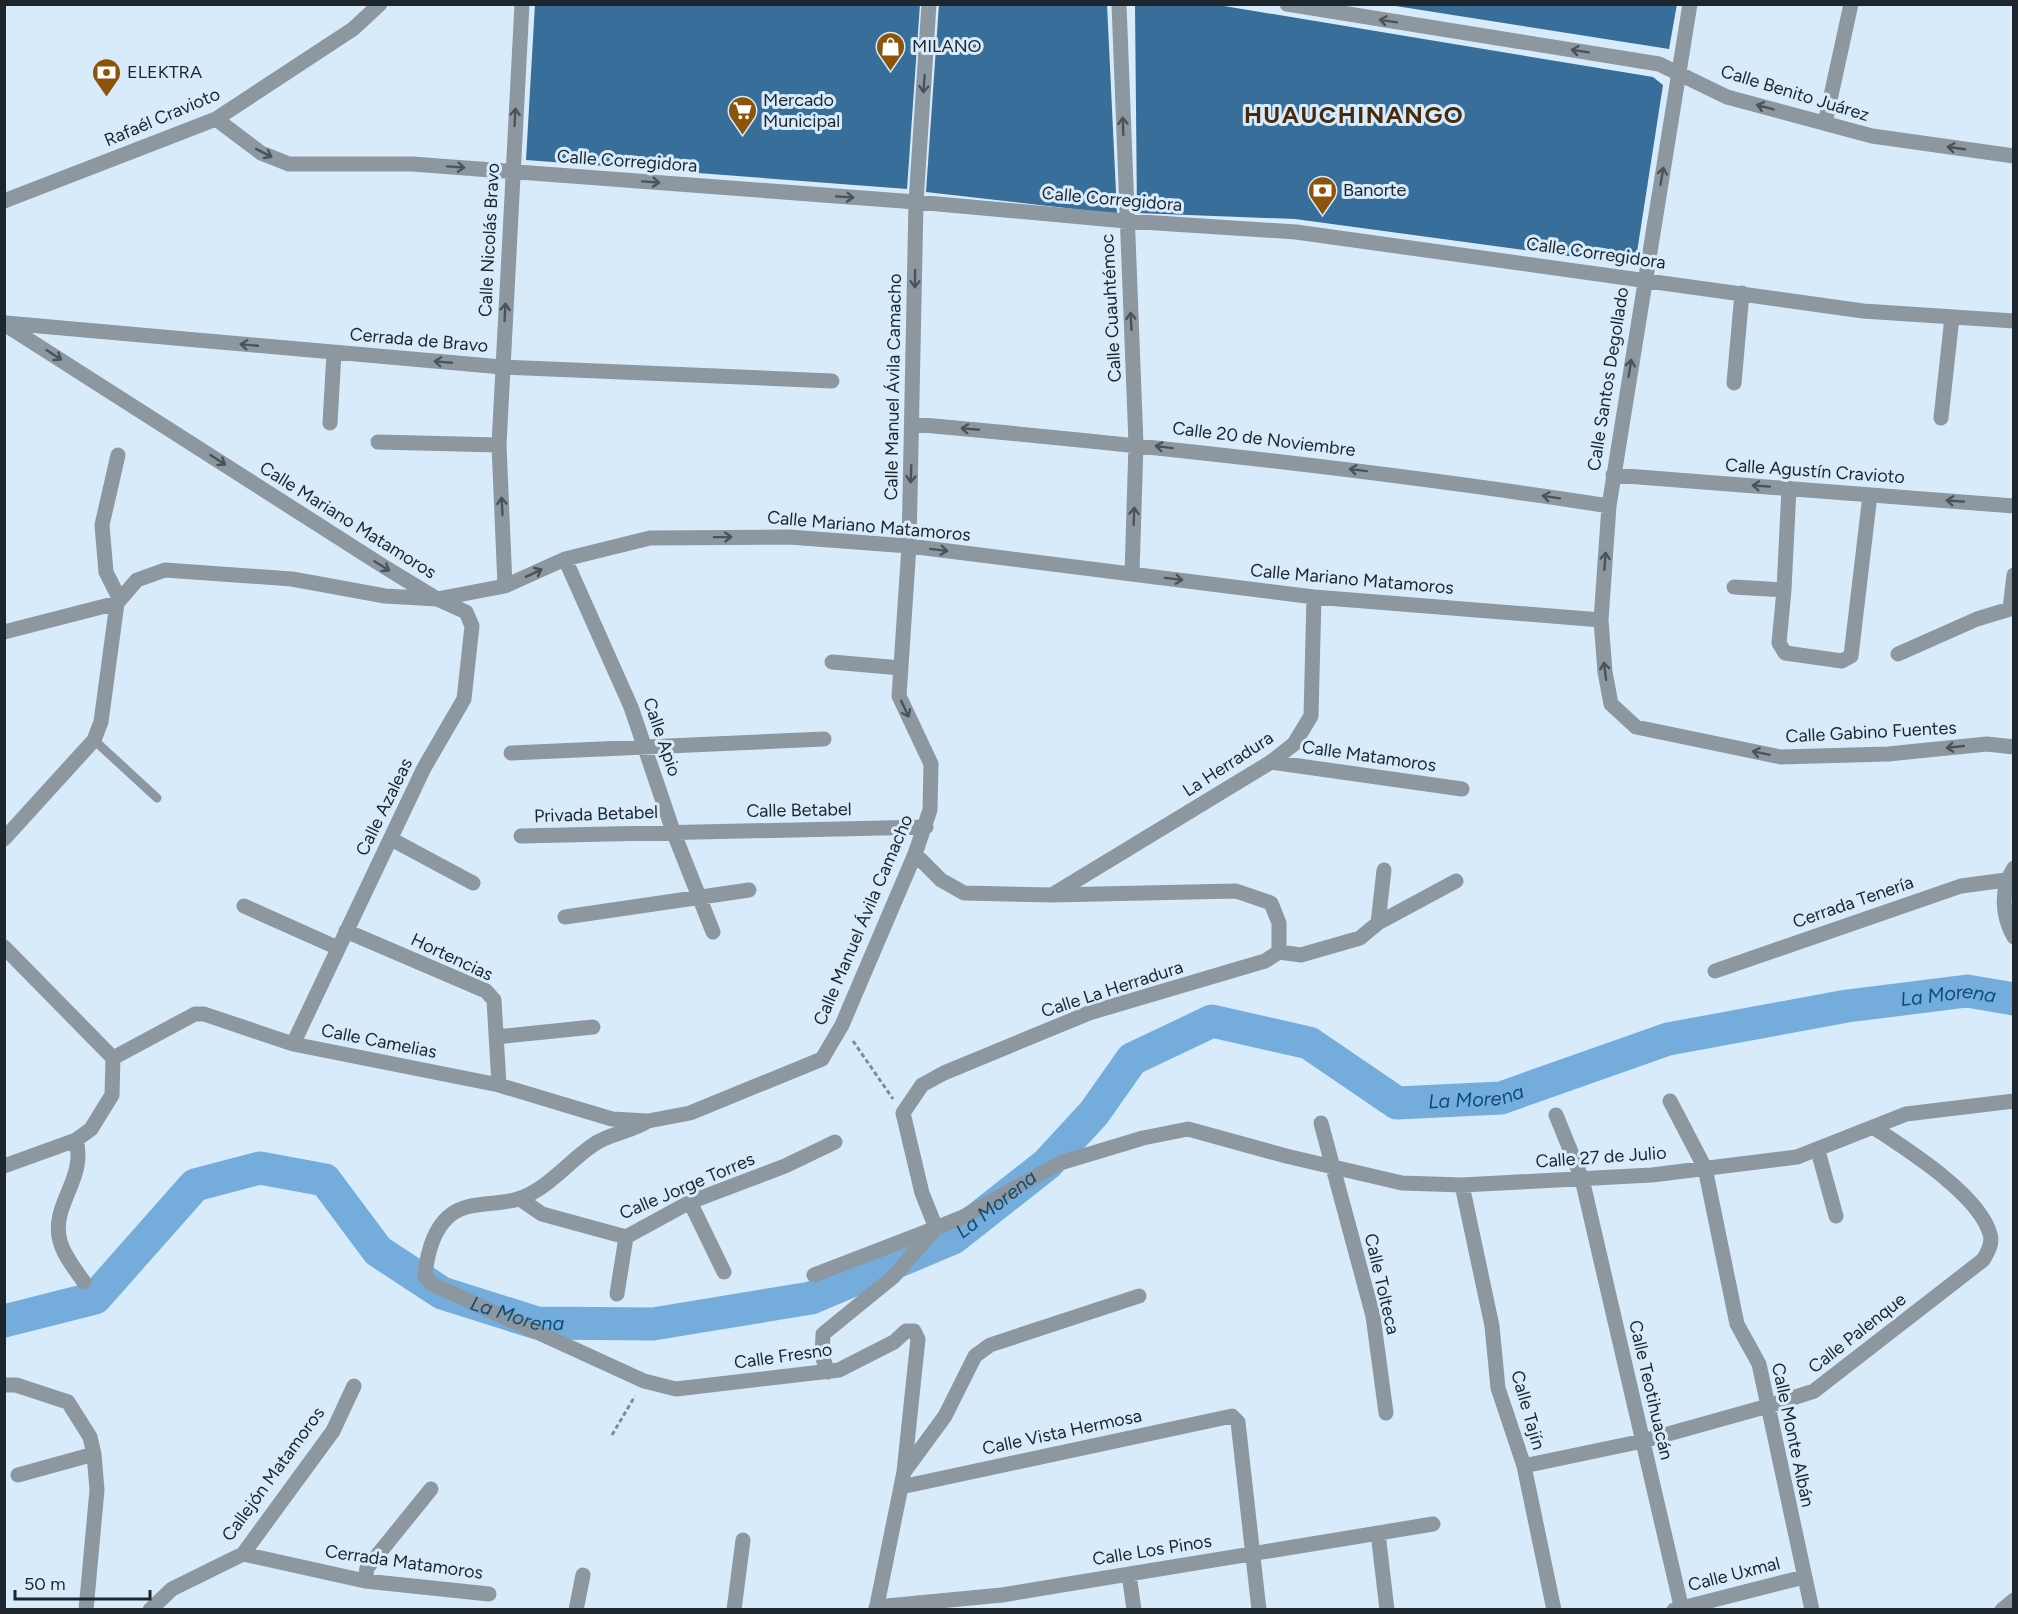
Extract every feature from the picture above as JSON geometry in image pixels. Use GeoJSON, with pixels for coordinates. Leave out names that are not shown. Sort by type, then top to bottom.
{"type":"FeatureCollection","features":[{"type":"Feature","properties":{"kind":"street","name":"Rafaél Cravioto"},"geometry":{"type":"LineString","coordinates":[[4,201],[216,119],[353,29],[380,4]]}},
{"type":"Feature","properties":{"kind":"street","name":"Calle Nicolás Bravo"},"geometry":{"type":"LineString","coordinates":[[505,586],[499,445],[522,4]]}},
{"type":"Feature","properties":{"kind":"street","name":"Calle Manuel Ávila Camacho"},"geometry":{"type":"LineString","coordinates":[[648,1121],[690,1113],[822,1059],[843,1025],[926,827],[930,810],[931,764],[899,696],[909,546],[916,202],[929,4]]}},
{"type":"Feature","properties":{"kind":"street","name":"Calle Cuauhtémoc"},"geometry":{"type":"LineString","coordinates":[[1119,4],[1136,444],[1132,574]]}},
{"type":"Feature","properties":{"kind":"street","name":"Calle Benito Juárez"},"geometry":{"type":"LineString","coordinates":[[1287,4],[1659,64],[1727,97],[1872,136],[2013,156]]}},
{"type":"Feature","properties":{"kind":"street","name":"Calle Santos Degollado"},"geometry":{"type":"LineString","coordinates":[[1601,620],[1613,475],[1690,4]]}},
{"type":"Feature","properties":{"kind":"street"},"geometry":{"type":"LineString","coordinates":[[1825,123],[1851,4]]}},
{"type":"Feature","properties":{"kind":"street","name":"Calle Corregidora"},"geometry":{"type":"LineString","coordinates":[[216,119],[261,153],[289,164],[412,164],[916,202],[1126,221],[1296,232],[1863,311],[2013,321]]}},
{"type":"Feature","properties":{"kind":"street"},"geometry":{"type":"LineString","coordinates":[[1734,383],[1742,293]]}},
{"type":"Feature","properties":{"kind":"street"},"geometry":{"type":"LineString","coordinates":[[1941,418],[1953,317]]}},
{"type":"Feature","properties":{"kind":"street","name":"Cerrada de Bravo"},"geometry":{"type":"LineString","coordinates":[[4,323],[502,367],[832,381]]}},
{"type":"Feature","properties":{"kind":"street","name":"Calle Mariano Matamoros"},"geometry":{"type":"LineString","coordinates":[[4,323],[437,599],[505,586],[565,559],[650,538],[789,537],[909,546],[1314,597],[1601,620]]}},
{"type":"Feature","properties":{"kind":"street"},"geometry":{"type":"LineString","coordinates":[[330,423],[334,352]]}},
{"type":"Feature","properties":{"kind":"street","name":"Calle 20 de Noviembre"},"geometry":{"type":"LineString","coordinates":[[912,424],[1136,444],[1449,481],[1609,506]]}},
{"type":"Feature","properties":{"kind":"street"},"geometry":{"type":"LineString","coordinates":[[378,442],[499,445]]}},
{"type":"Feature","properties":{"kind":"street"},"geometry":{"type":"LineString","coordinates":[[118,455],[102,525],[106,572],[119,602]]}},
{"type":"Feature","properties":{"kind":"street","name":"Calle Agustín Cravioto"},"geometry":{"type":"LineString","coordinates":[[1613,475],[2013,506]]}},
{"type":"Feature","properties":{"kind":"street"},"geometry":{"type":"LineString","coordinates":[[1789,488],[1779,643],[1781,649],[1785,653],[1847,660],[1851,656],[1870,495]]}},
{"type":"Feature","properties":{"kind":"street","name":"Calle Apio"},"geometry":{"type":"LineString","coordinates":[[565,559],[611,659],[645,746],[673,831],[713,932]]}},
{"type":"Feature","properties":{"kind":"street"},"geometry":{"type":"LineString","coordinates":[[4,839],[94,740],[101,722],[119,602],[137,580],[165,570],[292,579],[384,596],[437,599]]}},
{"type":"Feature","properties":{"kind":"street"},"geometry":{"type":"LineString","coordinates":[[1898,654],[1977,619],[2012,610],[2013,575]]}},
{"type":"Feature","properties":{"kind":"street"},"geometry":{"type":"LineString","coordinates":[[1734,587],[1784,590]]}},
{"type":"Feature","properties":{"kind":"street","name":"La Herradura"},"geometry":{"type":"LineString","coordinates":[[1052,895],[1271,762],[1294,744],[1311,716],[1314,597]]}},
{"type":"Feature","properties":{"kind":"street","name":"Calle Azaleas"},"geometry":{"type":"LineString","coordinates":[[293,1044],[428,760],[464,699],[472,626],[466,612],[437,599]]}},
{"type":"Feature","properties":{"kind":"street"},"geometry":{"type":"LineString","coordinates":[[4,632],[119,602]]}},
{"type":"Feature","properties":{"kind":"street","name":"Calle Gabino Fuentes"},"geometry":{"type":"LineString","coordinates":[[1601,620],[1611,704],[1636,727],[1781,757],[1888,754],[1987,744],[2013,747]]}},
{"type":"Feature","properties":{"kind":"street"},"geometry":{"type":"LineString","coordinates":[[832,662],[900,668]]}},
{"type":"Feature","properties":{"kind":"street"},"geometry":{"type":"LineString","coordinates":[[511,753],[824,739]]}},
{"type":"Feature","properties":{"kind":"street","name":"Calle Matamoros"},"geometry":{"type":"LineString","coordinates":[[1271,762],[1462,789]]}},
{"type":"Feature","properties":{"kind":"street","name":"Calle Betabel"},"geometry":{"type":"LineString","coordinates":[[673,831],[926,827]]}},
{"type":"Feature","properties":{"kind":"street","name":"Privada Betabel"},"geometry":{"type":"LineString","coordinates":[[521,836],[673,831]]}},
{"type":"Feature","properties":{"kind":"street"},"geometry":{"type":"LineString","coordinates":[[391,839],[473,883]]}},
{"type":"Feature","properties":{"kind":"street"},"geometry":{"type":"LineString","coordinates":[[915,854],[940,880],[964,893],[1052,895],[1236,891],[1270,903],[1279,923],[1279,952]]}},
{"type":"Feature","properties":{"kind":"street"},"geometry":{"type":"LineString","coordinates":[[1378,924],[1384,870]]}},
{"type":"Feature","properties":{"kind":"street"},"geometry":{"type":"LineString","coordinates":[[2010,874],[2004,921],[2013,937]]}},
{"type":"Feature","properties":{"kind":"street","name":"Cerrada Tenería"},"geometry":{"type":"LineString","coordinates":[[1715,971],[1961,886],[2010,874]]}},
{"type":"Feature","properties":{"kind":"street","name":"Calle La Herradura"},"geometry":{"type":"LineString","coordinates":[[903,1113],[922,1084],[944,1073],[1089,1013],[1265,961],[1279,952],[1301,955],[1360,938],[1378,924],[1456,881]]}},
{"type":"Feature","properties":{"kind":"street"},"geometry":{"type":"LineString","coordinates":[[565,917],[699,895],[749,890]]}},
{"type":"Feature","properties":{"kind":"street"},"geometry":{"type":"LineString","coordinates":[[244,906],[338,948]]}},
{"type":"Feature","properties":{"kind":"street","name":"Hortencias"},"geometry":{"type":"LineString","coordinates":[[346,931],[486,991],[494,999],[499,1085]]}},
{"type":"Feature","properties":{"kind":"street"},"geometry":{"type":"LineString","coordinates":[[4,947],[113,1058],[112,1095],[91,1129],[76,1140],[4,1166]]}},
{"type":"Feature","properties":{"kind":"street","name":"Calle Camelias"},"geometry":{"type":"LineString","coordinates":[[113,1058],[195,1014],[204,1014],[293,1044],[499,1085],[612,1119],[648,1121]]}},
{"type":"Feature","properties":{"kind":"street"},"geometry":{"type":"LineString","coordinates":[[496,1037],[593,1027]]}},
{"type":"Feature","properties":{"kind":"street","name":"Calle Monte Albán"},"geometry":{"type":"LineString","coordinates":[[1670,1101],[1705,1168],[1737,1324],[1759,1364],[1812,1610]]}},
{"type":"Feature","properties":{"kind":"street","name":"Calle 27 de Julio"},"geometry":{"type":"LineString","coordinates":[[936,1228],[963,1216],[1060,1163],[1143,1138],[1188,1129],[1286,1156],[1402,1183],[1462,1185],[1582,1179],[1797,1157],[1818,1151],[1906,1114],[2013,1101]]}},
{"type":"Feature","properties":{"kind":"street"},"geometry":{"type":"LineString","coordinates":[[903,1113],[922,1193],[936,1228]]}},
{"type":"Feature","properties":{"kind":"street","name":"Calle Teotihuacán"},"geometry":{"type":"LineString","coordinates":[[1556,1115],[1582,1179],[1643,1441],[1679,1609]]}},
{"type":"Feature","properties":{"kind":"street"},"geometry":{"type":"LineString","coordinates":[[519,1199],[552,1179],[595,1143],[632,1131],[648,1121]]}},
{"type":"Feature","properties":{"kind":"street","name":"Calle Tolteca"},"geometry":{"type":"LineString","coordinates":[[1321,1123],[1373,1316],[1386,1413]]}},
{"type":"Feature","properties":{"kind":"street","name":"Calle Palenque"},"geometry":{"type":"LineString","coordinates":[[1524,1467],[1643,1441],[1768,1407],[1814,1391],[1983,1260],[1990,1250],[1991,1235],[1979,1214],[1937,1169],[1873,1127]]}},
{"type":"Feature","properties":{"kind":"street"},"geometry":{"type":"LineString","coordinates":[[76,1140],[81,1156],[61,1211],[59,1240],[84,1282]]}},
{"type":"Feature","properties":{"kind":"street","name":"Calle Jorge Torres"},"geometry":{"type":"LineString","coordinates":[[519,1199],[542,1214],[626,1237],[690,1202],[785,1166],[835,1142]]}},
{"type":"Feature","properties":{"kind":"street"},"geometry":{"type":"LineString","coordinates":[[1818,1151],[1836,1216]]}},
{"type":"Feature","properties":{"kind":"street","name":"Calle Tajín"},"geometry":{"type":"LineString","coordinates":[[1462,1185],[1492,1326],[1498,1388],[1524,1467],[1554,1610]]}},
{"type":"Feature","properties":{"kind":"street","name":"Calle Fresno"},"geometry":{"type":"LineString","coordinates":[[519,1199],[474,1205],[450,1215],[435,1230],[425,1276],[432,1284],[644,1381],[676,1389],[828,1372],[838,1370],[894,1342],[906,1331],[914,1331],[918,1339],[902,1479],[876,1608]]}},
{"type":"Feature","properties":{"kind":"street"},"geometry":{"type":"LineString","coordinates":[[690,1202],[724,1272]]}},
{"type":"Feature","properties":{"kind":"street"},"geometry":{"type":"LineString","coordinates":[[814,1275],[936,1228]]}},
{"type":"Feature","properties":{"kind":"street"},"geometry":{"type":"LineString","coordinates":[[828,1372],[822,1356],[823,1334],[893,1277],[936,1228]]}},
{"type":"Feature","properties":{"kind":"street"},"geometry":{"type":"LineString","coordinates":[[617,1294],[626,1237]]}},
{"type":"Feature","properties":{"kind":"street"},"geometry":{"type":"LineString","coordinates":[[902,1479],[945,1416],[975,1356],[990,1345],[1139,1296]]}},
{"type":"Feature","properties":{"kind":"street"},"geometry":{"type":"LineString","coordinates":[[4,1385],[16,1385],[68,1402],[90,1437],[97,1490],[86,1610]]}},
{"type":"Feature","properties":{"kind":"street","name":"Callejón Matamoros"},"geometry":{"type":"LineString","coordinates":[[150,1610],[172,1589],[243,1554],[333,1431],[354,1386]]}},
{"type":"Feature","properties":{"kind":"street","name":"Calle Vista Hermosa"},"geometry":{"type":"LineString","coordinates":[[902,1479],[1232,1416],[1238,1422],[1251,1554]]}},
{"type":"Feature","properties":{"kind":"street"},"geometry":{"type":"LineString","coordinates":[[18,1475],[94,1454]]}},
{"type":"Feature","properties":{"kind":"street"},"geometry":{"type":"LineString","coordinates":[[366,1581],[367,1568],[431,1489]]}},
{"type":"Feature","properties":{"kind":"street","name":"Calle Los Pinos"},"geometry":{"type":"LineString","coordinates":[[876,1608],[1003,1602],[1129,1574],[1433,1524]]}},
{"type":"Feature","properties":{"kind":"street"},"geometry":{"type":"LineString","coordinates":[[1378,1533],[1387,1610]]}},
{"type":"Feature","properties":{"kind":"street"},"geometry":{"type":"LineString","coordinates":[[734,1610],[743,1540]]}},
{"type":"Feature","properties":{"kind":"street","name":"Cerrada Matamoros"},"geometry":{"type":"LineString","coordinates":[[243,1554],[366,1581],[489,1594]]}},
{"type":"Feature","properties":{"kind":"street"},"geometry":{"type":"LineString","coordinates":[[1251,1554],[1259,1610]]}},
{"type":"Feature","properties":{"kind":"street"},"geometry":{"type":"LineString","coordinates":[[1129,1574],[1134,1610]]}},
{"type":"Feature","properties":{"kind":"street"},"geometry":{"type":"LineString","coordinates":[[576,1610],[583,1575]]}},
{"type":"Feature","properties":{"kind":"street","name":"Calle Uxmal"},"geometry":{"type":"LineString","coordinates":[[1679,1609],[1804,1576]]}},
{"type":"Feature","properties":{"kind":"street"},"geometry":{"type":"LineString","coordinates":[[2002,1610],[2013,1600]]}},
{"type":"Feature","properties":{"kind":"lane"},"geometry":{"type":"LineString","coordinates":[[94,740],[157,798]]}},
{"type":"Feature","properties":{"kind":"path"},"geometry":{"type":"LineString","coordinates":[[843,1025],[903,1113]]}},
{"type":"Feature","properties":{"kind":"path"},"geometry":{"type":"LineString","coordinates":[[612,1435],[644,1381]]}},
{"type":"Feature","properties":{"kind":"building"},"geometry":{"type":"Polygon","coordinates":[[[535,4],[920,4],[907,189],[526,160],[535,4]]]}},
{"type":"Feature","properties":{"kind":"building"},"geometry":{"type":"Polygon","coordinates":[[[939,4],[1107,4],[1117,214],[926,192],[939,4]]]}},
{"type":"Feature","properties":{"kind":"building"},"geometry":{"type":"Polygon","coordinates":[[[1383,4],[1677,4],[1669,49],[1383,4]]]}},
{"type":"Feature","properties":{"kind":"building"},"geometry":{"type":"Polygon","coordinates":[[[1135,5],[1218,5],[1653,77],[1663,85],[1635,265],[1295,219],[1137,213],[1135,5]]]}},
{"type":"Feature","properties":{"kind":"waterway","name":"La Morena"},"geometry":{"type":"LineString","coordinates":[[4,1321],[95,1298],[195,1185],[260,1168],[325,1180],[378,1251],[442,1293],[537,1323],[653,1324],[811,1298],[953,1238],[1047,1164],[1094,1113],[1132,1059],[1212,1021],[1309,1043],[1397,1103],[1501,1098],[1668,1039],[1847,1006],[1967,991],[2014,999]]}},
{"type":"Feature","properties":{"kind":"place","name":"MILANO"},"geometry":{"type":"Point","coordinates":[891,72]}},
{"type":"Feature","properties":{"kind":"place","name":"ELEKTRA"},"geometry":{"type":"Point","coordinates":[106,98]}},
{"type":"Feature","properties":{"kind":"place","name":"Mercado Municipal"},"geometry":{"type":"Point","coordinates":[742,136]}},
{"type":"Feature","properties":{"kind":"place","name":"Banorte"},"geometry":{"type":"Point","coordinates":[1322,216]}},
{"type":"Feature","properties":{"kind":"district","name":"HUAUCHINANGO"},"geometry":{"type":"Point","coordinates":[1354,115]}}]}
